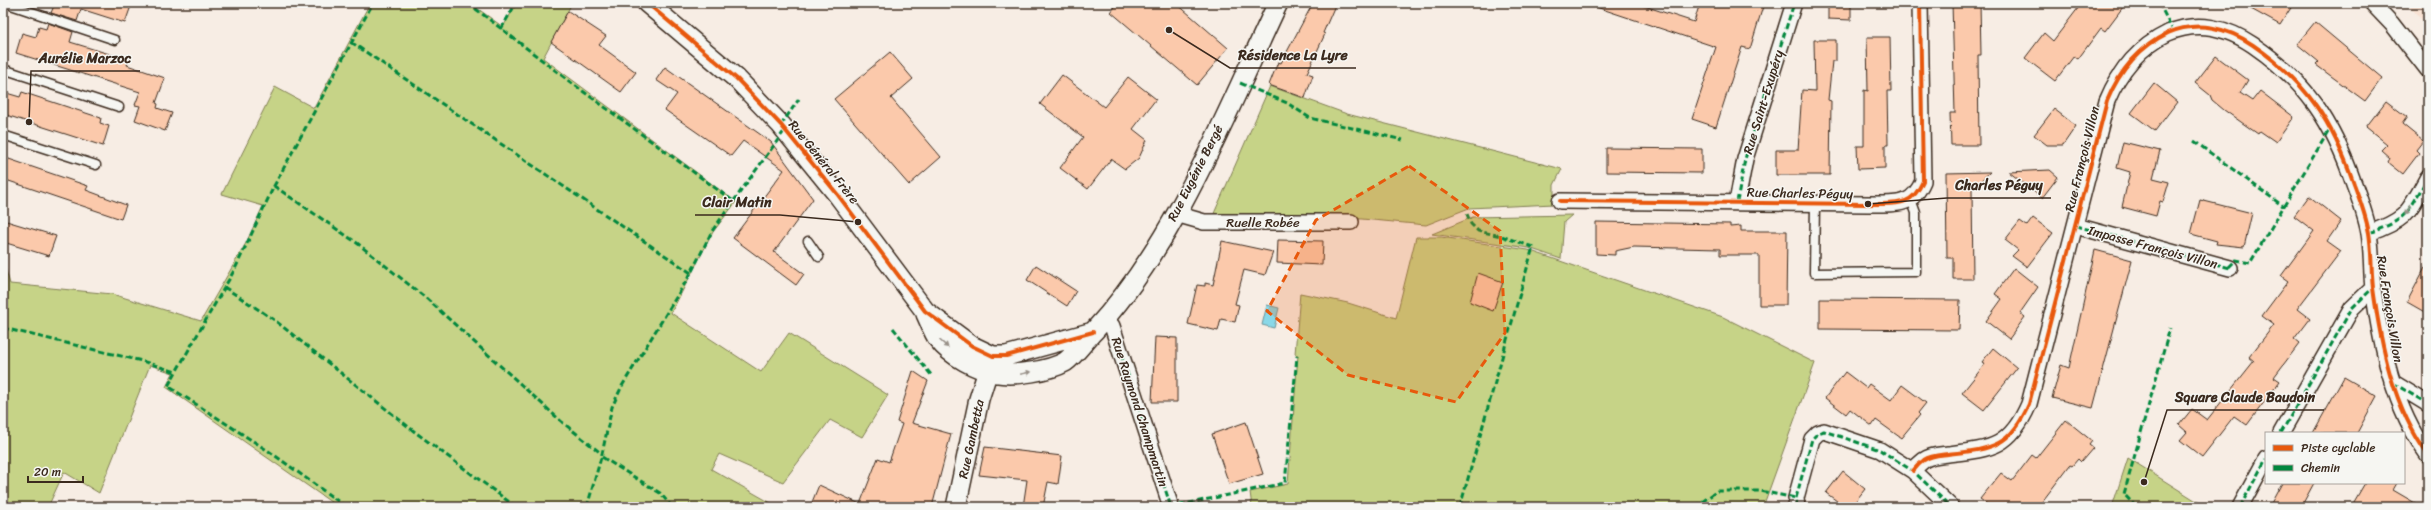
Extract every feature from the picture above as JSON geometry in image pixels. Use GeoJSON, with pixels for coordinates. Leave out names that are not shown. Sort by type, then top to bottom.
{"type":"FeatureCollection","features":[{"type":"Feature","properties":{"kind":"street","name":"Rue Général Frère"},"geometry":{"type":"LineString","coordinates":[[647,3],[737,79],[781,125],[838,194],[925,311],[938,339],[960,357],[990,364]]}},
{"type":"Feature","properties":{"kind":"street","name":"Rue Eugénie Bergé"},"geometry":{"type":"LineString","coordinates":[[1098,326],[1135,278],[1176,214],[1278,3]]}},
{"type":"Feature","properties":{"kind":"street","name":"Rue Saint-Exupéry"},"geometry":{"type":"LineString","coordinates":[[1737,202],[1745,159],[1794,3]]}},
{"type":"Feature","properties":{"kind":"street"},"geometry":{"type":"LineString","coordinates":[[1911,199],[1918,191],[1923,181],[1920,3]]}},
{"type":"Feature","properties":{"kind":"street"},"geometry":{"type":"LineString","coordinates":[[2372,3],[2392,24],[2428,70]]}},
{"type":"Feature","properties":{"kind":"street","name":"Rue François Villon"},"geometry":{"type":"LineString","coordinates":[[1913,471],[1924,460],[1932,456],[1980,451],[1999,444],[2016,428],[2024,417],[2030,404],[2107,101],[2120,75],[2134,58],[2156,39],[2173,31],[2201,26],[2226,31],[2243,39],[2283,68],[2316,102],[2342,149],[2369,232],[2374,288],[2392,382],[2405,419],[2428,455]]}},
{"type":"Feature","properties":{"kind":"street"},"geometry":{"type":"LineString","coordinates":[[2369,232],[2396,222],[2406,214],[2428,177]]}},
{"type":"Feature","properties":{"kind":"street","name":"Rue Charles Péguy"},"geometry":{"type":"LineString","coordinates":[[1560,201],[1904,203],[1911,199]]}},
{"type":"Feature","properties":{"kind":"street","name":"Ruelle Robée"},"geometry":{"type":"LineString","coordinates":[[1176,214],[1204,222],[1351,222]]}},
{"type":"Feature","properties":{"kind":"street","name":"Impasse François Villon"},"geometry":{"type":"LineString","coordinates":[[2076,226],[2230,268]]}},
{"type":"Feature","properties":{"kind":"street"},"geometry":{"type":"LineString","coordinates":[[2282,432],[2352,308],[2374,288]]}},
{"type":"Feature","properties":{"kind":"street"},"geometry":{"type":"LineString","coordinates":[[990,364],[1011,355],[1098,326]]}},
{"type":"Feature","properties":{"kind":"street","name":"Rue Raymond Champmartin"},"geometry":{"type":"LineString","coordinates":[[1098,326],[1112,326],[1171,507]]}},
{"type":"Feature","properties":{"kind":"street","name":"Rue Gambetta"},"geometry":{"type":"LineString","coordinates":[[956,507],[979,399],[990,364]]}},
{"type":"Feature","properties":{"kind":"street"},"geometry":{"type":"LineString","coordinates":[[2392,382],[2428,404]]}},
{"type":"Feature","properties":{"kind":"street"},"geometry":{"type":"LineString","coordinates":[[1797,507],[1796,498],[1812,439],[1818,433],[1824,431],[1880,450],[1913,471],[1952,507]]}},
{"type":"Feature","properties":{"kind":"street"},"geometry":{"type":"LineString","coordinates":[[2240,507],[2265,461]]}},
{"type":"Feature","properties":{"kind":"lane"},"geometry":{"type":"LineString","coordinates":[[5,3],[115,40]]}},
{"type":"Feature","properties":{"kind":"lane"},"geometry":{"type":"LineString","coordinates":[[3,69],[119,106]]}},
{"type":"Feature","properties":{"kind":"lane"},"geometry":{"type":"LineString","coordinates":[[3,135],[96,165]]}},
{"type":"Feature","properties":{"kind":"lane"},"geometry":{"type":"LineString","coordinates":[[1815,203],[1814,273],[1916,272],[1916,213],[1911,199]]}},
{"type":"Feature","properties":{"kind":"lane"},"geometry":{"type":"LineString","coordinates":[[808,241],[820,257]]}},
{"type":"Feature","properties":{"kind":"highlighted area"},"geometry":{"type":"Polygon","coordinates":[[[1409,166],[1500,231],[1505,333],[1456,402],[1348,375],[1267,311],[1316,220],[1409,166]]]}},
{"type":"Feature","properties":{"kind":"shaded area"},"geometry":{"type":"Polygon","coordinates":[[[2406,3],[2428,3],[2428,27],[2413,10],[2406,3]]]}},
{"type":"Feature","properties":{"kind":"green space"},"geometry":{"type":"Polygon","coordinates":[[[370,3],[470,3],[503,27],[517,3],[572,3],[543,58],[736,202],[713,232],[671,313],[761,372],[789,333],[888,395],[862,437],[830,420],[783,482],[719,454],[711,469],[778,507],[338,507],[166,387],[173,373],[150,365],[99,493],[64,472],[48,507],[3,507],[3,260],[10,284],[112,294],[201,321],[246,243],[263,206],[222,194],[275,87],[314,108],[370,3]]]}},
{"type":"Feature","properties":{"kind":"green space"},"geometry":{"type":"Polygon","coordinates":[[[1270,86],[1347,114],[1562,169],[1554,185],[1554,204],[1469,208],[1426,225],[1351,218],[1212,218],[1270,86]]]}},
{"type":"Feature","properties":{"kind":"green space"},"geometry":{"type":"Polygon","coordinates":[[[1572,215],[1564,222],[1561,259],[1529,248],[1432,234],[1473,217],[1572,215]]]}},
{"type":"Feature","properties":{"kind":"green space"},"geometry":{"type":"Polygon","coordinates":[[[1416,237],[1441,237],[1528,250],[1723,317],[1815,363],[1763,507],[1252,507],[1250,492],[1288,484],[1298,355],[1295,354],[1300,293],[1348,303],[1396,318],[1416,237]]]}},
{"type":"Feature","properties":{"kind":"green space"},"geometry":{"type":"Polygon","coordinates":[[[2128,458],[2206,507],[2112,507],[2128,458]]]}},
{"type":"Feature","properties":{"kind":"water"},"geometry":{"type":"Polygon","coordinates":[[[1267,305],[1279,308],[1274,328],[1262,325],[1267,305]]]}},
{"type":"Feature","properties":{"kind":"building"},"geometry":{"type":"Polygon","coordinates":[[[55,3],[132,3],[125,23],[81,9],[77,21],[51,13],[55,3]]]}},
{"type":"Feature","properties":{"kind":"building"},"geometry":{"type":"Polygon","coordinates":[[[1118,3],[1176,3],[1228,48],[1197,85],[1111,12],[1118,3]]]}},
{"type":"Feature","properties":{"kind":"building"},"geometry":{"type":"Polygon","coordinates":[[[1313,3],[1336,3],[1323,33],[1325,34],[1307,73],[1313,75],[1305,98],[1269,85],[1278,62],[1281,63],[1313,3]]]}},
{"type":"Feature","properties":{"kind":"building"},"geometry":{"type":"Polygon","coordinates":[[[1593,3],[1635,3],[1694,22],[1700,3],[1764,3],[1750,49],[1742,47],[1716,127],[1692,119],[1716,47],[1593,6],[1593,3]]]}},
{"type":"Feature","properties":{"kind":"building"},"geometry":{"type":"Polygon","coordinates":[[[1828,3],[1851,3],[1851,20],[1828,19],[1828,3]]]}},
{"type":"Feature","properties":{"kind":"building"},"geometry":{"type":"Polygon","coordinates":[[[1952,3],[1980,3],[1981,55],[1978,55],[1979,145],[1951,145],[1950,113],[1955,113],[1952,3]]]}},
{"type":"Feature","properties":{"kind":"building"},"geometry":{"type":"Polygon","coordinates":[[[2082,3],[2126,3],[2105,31],[2101,28],[2078,59],[2074,56],[2055,81],[2025,58],[2044,33],[2053,41],[2082,3]]]}},
{"type":"Feature","properties":{"kind":"building"},"geometry":{"type":"Polygon","coordinates":[[[2240,3],[2294,3],[2280,25],[2240,3]]]}},
{"type":"Feature","properties":{"kind":"building"},"geometry":{"type":"Polygon","coordinates":[[[568,11],[606,36],[599,45],[636,72],[621,92],[551,42],[568,11]]]}},
{"type":"Feature","properties":{"kind":"building"},"geometry":{"type":"Polygon","coordinates":[[[2315,22],[2382,78],[2365,101],[2316,65],[2319,62],[2297,44],[2315,22]]]}},
{"type":"Feature","properties":{"kind":"building"},"geometry":{"type":"Polygon","coordinates":[[[48,23],[73,32],[70,42],[129,60],[127,65],[165,78],[156,103],[158,104],[157,108],[172,113],[165,131],[135,120],[140,106],[135,105],[140,92],[16,53],[22,33],[36,37],[39,27],[46,29],[48,23]]]}},
{"type":"Feature","properties":{"kind":"building"},"geometry":{"type":"Polygon","coordinates":[[[1867,37],[1890,37],[1891,91],[1887,91],[1888,145],[1885,145],[1885,168],[1858,169],[1857,146],[1864,146],[1864,90],[1868,91],[1867,37]]]}},
{"type":"Feature","properties":{"kind":"building"},"geometry":{"type":"Polygon","coordinates":[[[1814,40],[1836,40],[1836,61],[1832,61],[1828,100],[1831,101],[1830,175],[1776,175],[1776,150],[1798,150],[1802,90],[1815,91],[1814,40]]]}},
{"type":"Feature","properties":{"kind":"building"},"geometry":{"type":"Polygon","coordinates":[[[890,52],[913,79],[891,98],[941,157],[909,185],[834,99],[890,52]]]}},
{"type":"Feature","properties":{"kind":"building"},"geometry":{"type":"Polygon","coordinates":[[[2216,56],[2248,80],[2240,93],[2252,101],[2260,91],[2294,117],[2276,142],[2260,131],[2258,134],[2224,110],[2212,100],[2210,95],[2195,83],[2216,56]]]}},
{"type":"Feature","properties":{"kind":"building"},"geometry":{"type":"Polygon","coordinates":[[[665,67],[771,142],[813,199],[774,252],[804,274],[796,285],[733,238],[784,170],[743,141],[731,156],[665,110],[677,94],[656,80],[665,67]]]}},
{"type":"Feature","properties":{"kind":"building"},"geometry":{"type":"Polygon","coordinates":[[[1062,75],[1104,107],[1128,77],[1156,99],[1133,129],[1147,140],[1139,158],[1125,169],[1111,159],[1088,189],[1060,168],[1083,137],[1040,104],[1062,75]]]}},
{"type":"Feature","properties":{"kind":"building"},"geometry":{"type":"Polygon","coordinates":[[[2154,83],[2177,102],[2155,131],[2131,113],[2154,83]]]}},
{"type":"Feature","properties":{"kind":"building"},"geometry":{"type":"Polygon","coordinates":[[[3,92],[20,97],[22,92],[101,118],[100,123],[109,126],[103,146],[3,114],[3,92]]]}},
{"type":"Feature","properties":{"kind":"building"},"geometry":{"type":"Polygon","coordinates":[[[2386,101],[2407,117],[2402,124],[2423,141],[2416,150],[2419,153],[2403,174],[2388,162],[2390,158],[2381,150],[2387,144],[2366,127],[2386,101]]]}},
{"type":"Feature","properties":{"kind":"building"},"geometry":{"type":"Polygon","coordinates":[[[2054,109],[2076,126],[2063,145],[2047,145],[2034,135],[2054,109]]]}},
{"type":"Feature","properties":{"kind":"building"},"geometry":{"type":"Polygon","coordinates":[[[2123,142],[2160,151],[2153,178],[2169,182],[2163,202],[2160,201],[2156,216],[2122,207],[2130,172],[2117,168],[2123,142]]]}},
{"type":"Feature","properties":{"kind":"building"},"geometry":{"type":"Polygon","coordinates":[[[1606,148],[1702,149],[1702,173],[1606,172],[1606,148]]]}},
{"type":"Feature","properties":{"kind":"building"},"geometry":{"type":"Polygon","coordinates":[[[3,157],[88,186],[86,190],[126,205],[121,219],[3,179],[3,157]]]}},
{"type":"Feature","properties":{"kind":"building"},"geometry":{"type":"Polygon","coordinates":[[[2050,170],[2058,177],[2042,198],[2009,172],[2050,170]]]}},
{"type":"Feature","properties":{"kind":"building"},"geometry":{"type":"Polygon","coordinates":[[[1990,172],[1972,189],[1973,279],[1953,279],[1953,258],[1947,258],[1946,173],[1990,172]]]}},
{"type":"Feature","properties":{"kind":"building"},"geometry":{"type":"Polygon","coordinates":[[[2309,196],[2341,221],[2327,241],[2341,251],[2297,309],[2310,319],[2294,340],[2299,344],[2274,377],[2280,381],[2247,425],[2234,416],[2202,457],[2180,440],[2187,432],[2179,425],[2192,409],[2207,420],[2254,361],[2249,357],[2274,325],[2262,316],[2288,281],[2281,276],[2314,231],[2294,216],[2309,196]]]}},
{"type":"Feature","properties":{"kind":"building"},"geometry":{"type":"Polygon","coordinates":[[[2200,200],[2252,213],[2244,247],[2216,244],[2217,241],[2191,234],[2200,200]]]}},
{"type":"Feature","properties":{"kind":"building"},"geometry":{"type":"Polygon","coordinates":[[[2033,218],[2053,233],[2027,267],[2012,256],[2018,250],[2005,240],[2020,221],[2027,226],[2033,218]]]}},
{"type":"Feature","properties":{"kind":"building"},"geometry":{"type":"Polygon","coordinates":[[[3,220],[56,236],[49,256],[3,242],[3,220]]]}},
{"type":"Feature","properties":{"kind":"building"},"geometry":{"type":"Polygon","coordinates":[[[1596,222],[1730,224],[1730,227],[1741,226],[1741,231],[1787,231],[1786,305],[1759,305],[1759,255],[1720,255],[1720,249],[1634,247],[1615,251],[1615,255],[1596,254],[1596,222]]]}},
{"type":"Feature","properties":{"kind":"building"},"geometry":{"type":"Polygon","coordinates":[[[1278,240],[1323,241],[1322,265],[1277,263],[1278,240]]]}},
{"type":"Feature","properties":{"kind":"building"},"geometry":{"type":"Polygon","coordinates":[[[1222,241],[1273,252],[1265,275],[1244,270],[1235,304],[1239,305],[1235,322],[1221,319],[1218,331],[1188,324],[1197,285],[1205,286],[1205,283],[1213,285],[1222,241]]]}},
{"type":"Feature","properties":{"kind":"building"},"geometry":{"type":"Polygon","coordinates":[[[2095,250],[2132,260],[2093,408],[2052,398],[2061,365],[2069,368],[2095,250]]]}},
{"type":"Feature","properties":{"kind":"building"},"geometry":{"type":"Polygon","coordinates":[[[2428,262],[2428,314],[2407,302],[2428,262]]]}},
{"type":"Feature","properties":{"kind":"building"},"geometry":{"type":"Polygon","coordinates":[[[1036,265],[1076,291],[1067,306],[1027,280],[1036,265]]]}},
{"type":"Feature","properties":{"kind":"building"},"geometry":{"type":"Polygon","coordinates":[[[2014,268],[2038,287],[2020,313],[2025,317],[2009,339],[1986,321],[2002,299],[1995,294],[2014,268]]]}},
{"type":"Feature","properties":{"kind":"building"},"geometry":{"type":"Polygon","coordinates":[[[1478,273],[1503,282],[1493,311],[1470,302],[1478,273]]]}},
{"type":"Feature","properties":{"kind":"building"},"geometry":{"type":"Polygon","coordinates":[[[1820,299],[1960,300],[1959,330],[1820,329],[1820,299]]]}},
{"type":"Feature","properties":{"kind":"building"},"geometry":{"type":"Polygon","coordinates":[[[1155,337],[1177,338],[1177,402],[1152,402],[1155,337]]]}},
{"type":"Feature","properties":{"kind":"building"},"geometry":{"type":"Polygon","coordinates":[[[1993,348],[2017,368],[1984,410],[1962,393],[1985,364],[1982,362],[1993,348]]]}},
{"type":"Feature","properties":{"kind":"building"},"geometry":{"type":"Polygon","coordinates":[[[913,371],[928,381],[912,423],[951,434],[932,507],[810,507],[819,485],[860,504],[878,458],[889,462],[902,424],[897,422],[913,371]]]}},
{"type":"Feature","properties":{"kind":"building"},"geometry":{"type":"Polygon","coordinates":[[[1845,372],[1866,388],[1869,384],[1891,400],[1902,385],[1926,403],[1918,413],[1920,415],[1901,438],[1876,420],[1872,426],[1850,409],[1846,414],[1825,398],[1845,372]]]}},
{"type":"Feature","properties":{"kind":"building"},"geometry":{"type":"Polygon","coordinates":[[[2344,377],[2377,396],[2358,432],[2314,432],[2344,377]]]}},
{"type":"Feature","properties":{"kind":"building"},"geometry":{"type":"Polygon","coordinates":[[[2066,420],[2092,441],[2089,445],[2093,448],[2081,462],[2078,459],[2072,466],[2070,465],[2038,507],[1991,507],[1980,499],[2001,473],[2012,481],[2032,455],[2036,458],[2066,420]]]}},
{"type":"Feature","properties":{"kind":"building"},"geometry":{"type":"Polygon","coordinates":[[[1246,422],[1263,474],[1229,484],[1212,434],[1246,422]]]}},
{"type":"Feature","properties":{"kind":"building"},"geometry":{"type":"Polygon","coordinates":[[[985,447],[1062,456],[1058,484],[1048,482],[1043,507],[1023,507],[1027,480],[979,475],[985,447]]]}},
{"type":"Feature","properties":{"kind":"building"},"geometry":{"type":"Polygon","coordinates":[[[1843,471],[1865,489],[1851,507],[1845,507],[1826,493],[1843,471]]]}},
{"type":"Feature","properties":{"kind":"building"},"geometry":{"type":"Polygon","coordinates":[[[2281,484],[2313,484],[2301,507],[2269,507],[2281,484]]]}},
{"type":"Feature","properties":{"kind":"building"},"geometry":{"type":"Polygon","coordinates":[[[2364,484],[2396,484],[2393,490],[2422,507],[2351,507],[2364,484]]]}},
{"type":"Feature","properties":{"kind":"marked path"},"geometry":{"type":"LineString","coordinates":[[346,507],[270,452],[168,386],[235,269],[274,186],[373,3]]}},
{"type":"Feature","properties":{"kind":"marked path"},"geometry":{"type":"LineString","coordinates":[[468,3],[569,81],[733,201]]}},
{"type":"Feature","properties":{"kind":"marked path"},"geometry":{"type":"LineString","coordinates":[[501,29],[516,3]]}},
{"type":"Feature","properties":{"kind":"marked path"},"geometry":{"type":"LineString","coordinates":[[1737,202],[1745,159],[1794,3]]}},
{"type":"Feature","properties":{"kind":"marked path"},"geometry":{"type":"LineString","coordinates":[[2159,3],[2173,31]]}},
{"type":"Feature","properties":{"kind":"marked path"},"geometry":{"type":"LineString","coordinates":[[351,42],[691,273]]}},
{"type":"Feature","properties":{"kind":"marked path"},"geometry":{"type":"LineString","coordinates":[[1240,83],[1287,103],[1310,118],[1403,140]]}},
{"type":"Feature","properties":{"kind":"marked path"},"geometry":{"type":"LineString","coordinates":[[781,125],[799,99]]}},
{"type":"Feature","properties":{"kind":"marked path"},"geometry":{"type":"LineString","coordinates":[[2229,267],[2236,260],[2250,263],[2331,127]]}},
{"type":"Feature","properties":{"kind":"marked path"},"geometry":{"type":"LineString","coordinates":[[587,507],[602,454],[612,407],[622,386],[691,273],[712,231],[785,130]]}},
{"type":"Feature","properties":{"kind":"marked path"},"geometry":{"type":"LineString","coordinates":[[2194,141],[2283,206]]}},
{"type":"Feature","properties":{"kind":"marked path"},"geometry":{"type":"LineString","coordinates":[[2369,233],[2392,223],[2406,213],[2416,199],[2428,177]]}},
{"type":"Feature","properties":{"kind":"marked path"},"geometry":{"type":"LineString","coordinates":[[274,186],[357,243],[427,299],[562,422],[602,454]]}},
{"type":"Feature","properties":{"kind":"marked path"},"geometry":{"type":"LineString","coordinates":[[1460,507],[1533,247],[1501,236],[1478,231],[1471,224],[1467,214]]}},
{"type":"Feature","properties":{"kind":"marked path"},"geometry":{"type":"LineString","coordinates":[[2076,226],[2230,268]]}},
{"type":"Feature","properties":{"kind":"marked path"},"geometry":{"type":"LineString","coordinates":[[224,287],[273,319],[415,432],[516,507]]}},
{"type":"Feature","properties":{"kind":"marked path"},"geometry":{"type":"LineString","coordinates":[[2282,432],[2352,308],[2373,288]]}},
{"type":"Feature","properties":{"kind":"marked path"},"geometry":{"type":"LineString","coordinates":[[3,328],[142,361],[176,372]]}},
{"type":"Feature","properties":{"kind":"marked path"},"geometry":{"type":"LineString","coordinates":[[893,328],[932,376]]}},
{"type":"Feature","properties":{"kind":"marked path"},"geometry":{"type":"LineString","coordinates":[[2136,507],[2124,494],[2170,328]]}},
{"type":"Feature","properties":{"kind":"marked path"},"geometry":{"type":"LineString","coordinates":[[1121,354],[1171,507]]}},
{"type":"Feature","properties":{"kind":"marked path"},"geometry":{"type":"LineString","coordinates":[[1171,507],[1285,483],[1297,356]]}},
{"type":"Feature","properties":{"kind":"marked path"},"geometry":{"type":"LineString","coordinates":[[2393,383],[2428,404]]}},
{"type":"Feature","properties":{"kind":"marked path"},"geometry":{"type":"LineString","coordinates":[[1797,507],[1796,498],[1812,439],[1818,433],[1824,431],[1880,450],[1913,471],[1951,507]]}},
{"type":"Feature","properties":{"kind":"marked path"},"geometry":{"type":"LineString","coordinates":[[602,457],[660,493],[672,507]]}},
{"type":"Feature","properties":{"kind":"marked path"},"geometry":{"type":"LineString","coordinates":[[2240,507],[2265,461]]}},
{"type":"Feature","properties":{"kind":"marked path"},"geometry":{"type":"LineString","coordinates":[[1695,507],[1717,491],[1760,491],[1796,498]]}},
{"type":"Feature","properties":{"kind":"cycle path"},"geometry":{"type":"LineString","coordinates":[[647,3],[737,79],[781,125],[838,195],[925,311],[972,346],[993,356],[1006,356],[1093,332]]}},
{"type":"Feature","properties":{"kind":"cycle path"},"geometry":{"type":"LineString","coordinates":[[1560,201],[1894,204],[1907,200],[1913,196],[1923,181],[1920,3]]}},
{"type":"Feature","properties":{"kind":"cycle path"},"geometry":{"type":"LineString","coordinates":[[1913,471],[1923,461],[1930,457],[1988,448],[1998,444],[2014,430],[2022,419],[2029,404],[2107,101],[2124,70],[2139,53],[2148,45],[2168,33],[2190,27],[2223,30],[2253,45],[2289,74],[2303,89],[2327,123],[2346,162],[2366,220],[2370,240],[2372,281],[2376,310],[2390,375],[2406,417],[2428,455]]}},
{"type":"Feature","properties":{"kind":"place","name":"Résidence La Lyre"},"geometry":{"type":"Point","coordinates":[1169,30]}},
{"type":"Feature","properties":{"kind":"place","name":"Aurélie Marzoc"},"geometry":{"type":"Point","coordinates":[29,122]}},
{"type":"Feature","properties":{"kind":"place","name":"Charles Péguy"},"geometry":{"type":"Point","coordinates":[1868,204]}},
{"type":"Feature","properties":{"kind":"place","name":"Clair Matin"},"geometry":{"type":"Point","coordinates":[858,222]}},
{"type":"Feature","properties":{"kind":"place","name":"Square Claude Baudoin"},"geometry":{"type":"Point","coordinates":[2144,482]}}]}
